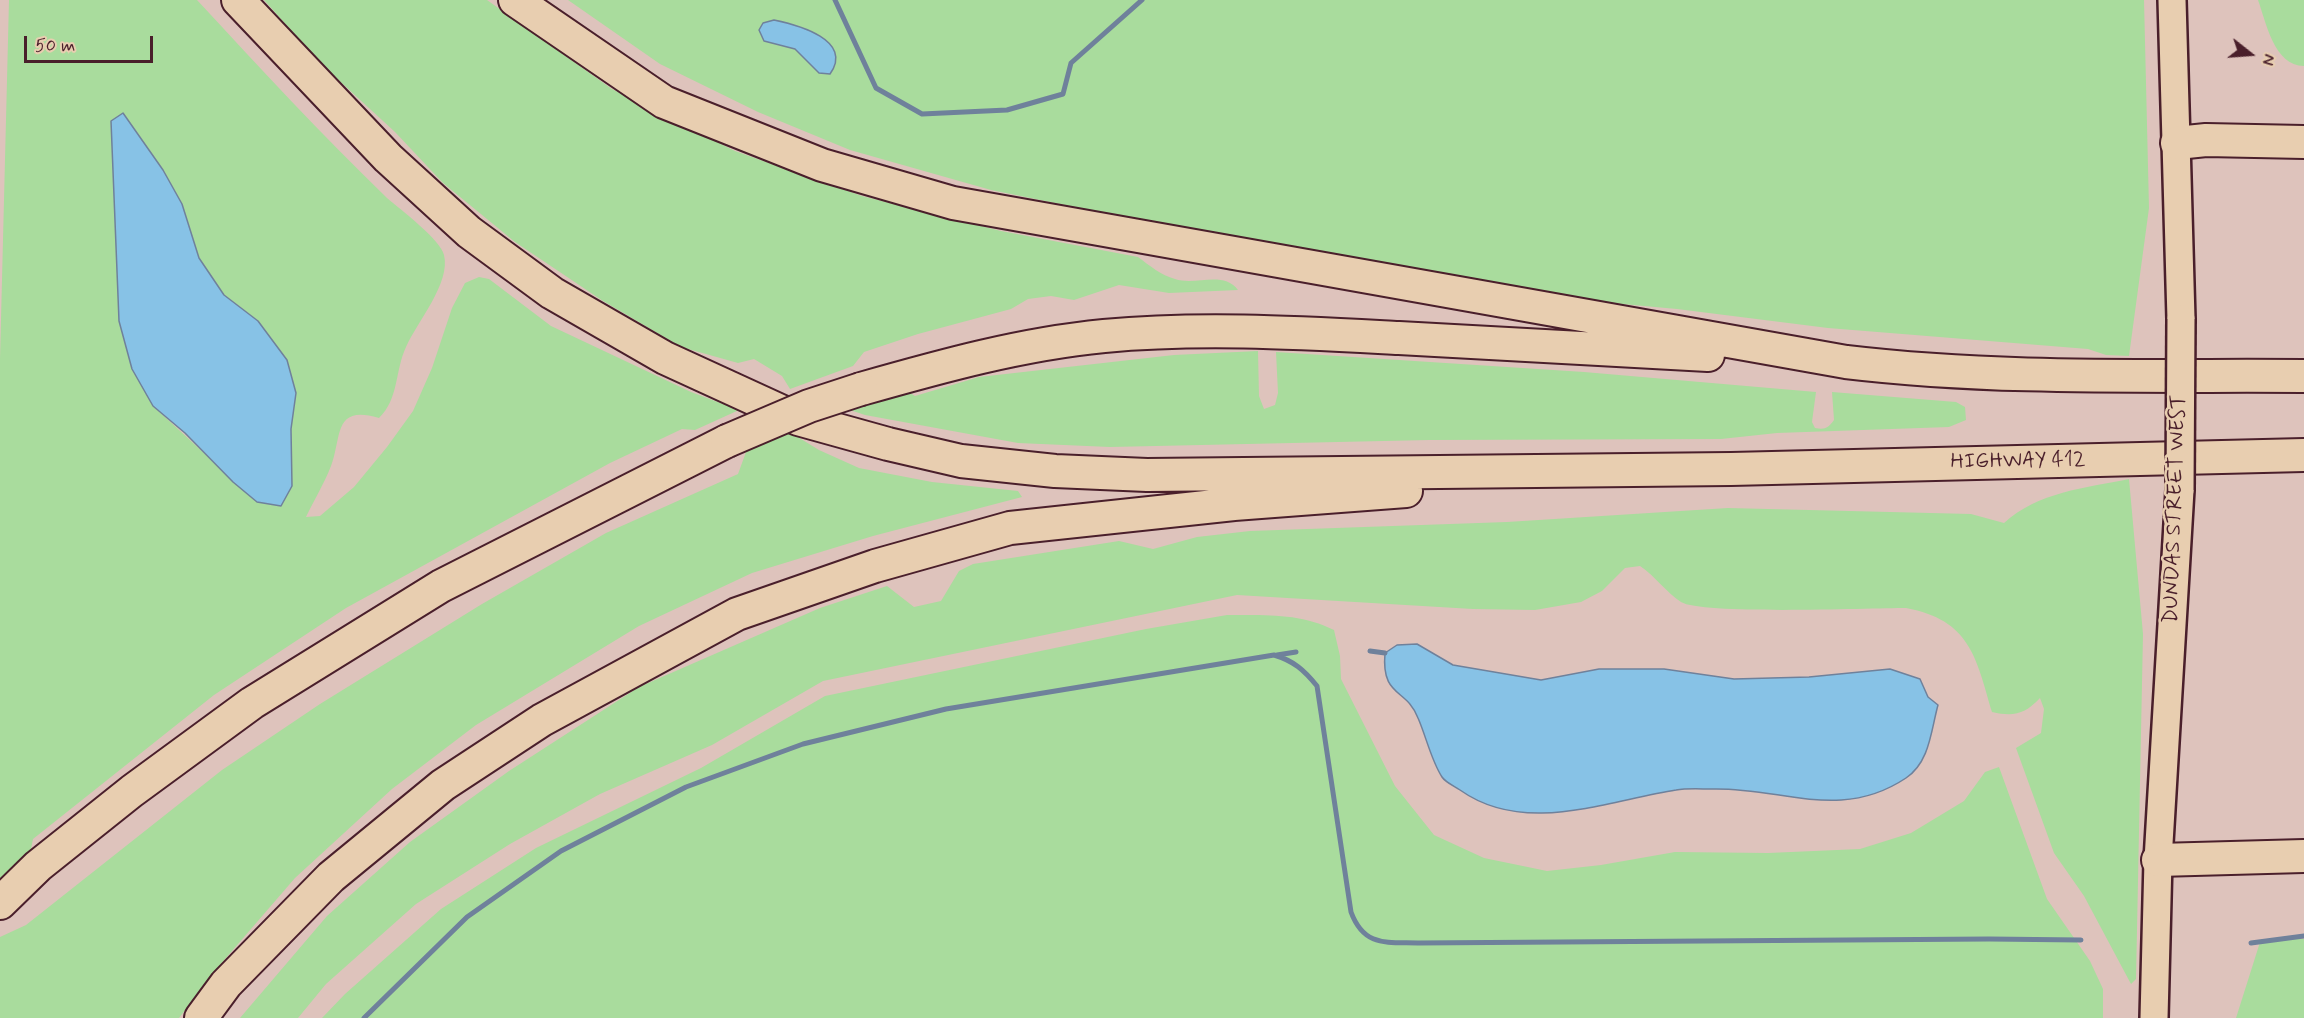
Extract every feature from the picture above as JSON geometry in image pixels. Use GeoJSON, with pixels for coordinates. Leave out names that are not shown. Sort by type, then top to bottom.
{"type":"FeatureCollection","features":[{"type":"Feature","properties":{"kind":"highway"},"geometry":{"type":"LineString","coordinates":[[238,0],[388,158],[469,232],[552,293],[665,358],[798,419],[888,444],[961,460],[1055,471],[1147,475],[1731,469]]}},
{"type":"Feature","properties":{"kind":"highway"},"geometry":{"type":"LineString","coordinates":[[515,0],[663,102],[822,165],[867,180],[953,203],[1846,362],[1897,368],[2017,375],[2304,376]]}},
{"type":"Feature","properties":{"kind":"highway"},"geometry":{"type":"LineString","coordinates":[[2177,143],[2206,140],[2304,142]]}},
{"type":"Feature","properties":{"kind":"highway"},"geometry":{"type":"LineString","coordinates":[[0,903],[48,858],[132,791],[252,703],[441,586],[727,441],[809,406],[861,389],[974,357],[1027,346],[1105,336],[1195,332],[1328,334],[1846,362]]}},
{"type":"Feature","properties":{"kind":"highway","name":"HIGHWAY 412"},"geometry":{"type":"LineString","coordinates":[[1731,469],[2304,455]]}},
{"type":"Feature","properties":{"kind":"highway"},"geometry":{"type":"LineString","coordinates":[[201,1018],[226,984],[331,877],[442,785],[542,720],[737,614],[875,566],[1010,528],[1234,504],[1731,469]]}},
{"type":"Feature","properties":{"kind":"highway"},"geometry":{"type":"LineString","coordinates":[[2158,860],[2304,856]]}},
{"type":"Feature","properties":{"kind":"main road","name":"DUNDAS STREET WEST"},"geometry":{"type":"LineString","coordinates":[[2154,1018],[2158,860],[2180,489],[2181,319],[2172,0]]}},
{"type":"Feature","properties":{"kind":"green space"},"geometry":{"type":"Polygon","coordinates":[[[9,0],[197,0],[338,149],[387,198],[436,241],[444,255],[443,278],[406,347],[390,402],[379,418],[364,415],[346,419],[339,434],[328,473],[306,517],[320,516],[354,487],[413,411],[432,368],[452,308],[465,283],[479,277],[489,279],[551,326],[691,392],[739,410],[695,430],[682,429],[610,463],[346,608],[214,695],[33,839],[30,854],[0,883],[0,359],[9,0]],[[123,113],[153,406],[257,502],[292,486],[291,429],[296,393],[258,321],[224,295],[199,258],[182,204],[163,170],[123,113]]]}},
{"type":"Feature","properties":{"kind":"green space"},"geometry":{"type":"Polygon","coordinates":[[[264,0],[487,0],[612,89],[735,151],[862,196],[1001,231],[1138,257],[1160,273],[1175,279],[1225,281],[1238,290],[1169,293],[1119,285],[1074,300],[1051,296],[1028,299],[1011,309],[918,334],[864,352],[853,366],[790,389],[782,376],[754,359],[738,363],[681,347],[603,301],[515,242],[443,183],[395,132],[321,64],[264,0]]]}},
{"type":"Feature","properties":{"kind":"green space"},"geometry":{"type":"Polygon","coordinates":[[[568,0],[2144,0],[2149,208],[2129,356],[2106,355],[2088,349],[1828,328],[1677,309],[1567,299],[1359,265],[991,190],[850,150],[758,112],[660,64],[568,0]]]}},
{"type":"Feature","properties":{"kind":"green space"},"geometry":{"type":"Polygon","coordinates":[[[2258,0],[2304,0],[2304,66],[2285,59],[2278,51],[2268,31],[2258,0]]]}},
{"type":"Feature","properties":{"kind":"green space"},"geometry":{"type":"Polygon","coordinates":[[[1258,351],[1259,396],[1264,409],[1275,405],[1278,393],[1276,352],[1584,372],[1816,392],[1812,422],[1818,429],[1826,428],[1834,420],[1832,392],[1956,402],[1965,407],[1966,420],[1949,427],[1777,433],[1721,439],[1429,440],[1110,447],[1018,443],[865,415],[844,408],[903,389],[915,396],[979,377],[1174,355],[1258,351]]]}},
{"type":"Feature","properties":{"kind":"green space"},"geometry":{"type":"Polygon","coordinates":[[[788,431],[819,450],[859,468],[932,482],[1018,491],[1022,497],[873,536],[752,573],[639,626],[476,725],[392,789],[295,878],[219,966],[179,1018],[0,1018],[0,937],[26,925],[222,770],[320,704],[482,604],[606,533],[738,474],[746,452],[788,431]]]}},
{"type":"Feature","properties":{"kind":"green space"},"geometry":{"type":"Polygon","coordinates":[[[2129,479],[2143,634],[2136,979],[2131,984],[2084,896],[2054,853],[2016,748],[2041,733],[2044,709],[2040,698],[2019,713],[1992,712],[1981,674],[1967,644],[1944,622],[1927,614],[1906,608],[1752,610],[1695,606],[1681,602],[1640,566],[1625,568],[1602,591],[1581,602],[1535,610],[1473,609],[1237,595],[823,681],[712,745],[600,794],[510,844],[416,904],[326,984],[298,1018],[240,1018],[327,916],[410,842],[509,771],[639,687],[820,608],[887,586],[914,607],[941,601],[959,571],[973,564],[1119,541],[1153,549],[1197,537],[1250,531],[1507,522],[1728,508],[1971,514],[2004,523],[2032,504],[2047,498],[2129,479]]]}},
{"type":"Feature","properties":{"kind":"green space"},"geometry":{"type":"Polygon","coordinates":[[[1227,615],[1268,615],[1295,618],[1309,620],[1334,630],[1340,656],[1341,679],[1395,786],[1434,835],[1484,858],[1547,871],[1601,865],[1675,852],[1768,853],[1860,849],[1911,833],[1964,801],[1985,772],[1999,767],[2047,899],[2090,961],[2103,989],[2103,1018],[322,1018],[345,994],[441,909],[536,848],[701,768],[825,696],[1146,629],[1227,615]]]}},
{"type":"Feature","properties":{"kind":"green space"},"geometry":{"type":"Polygon","coordinates":[[[2261,939],[2304,939],[2304,1018],[2236,1018],[2261,939]]]}},
{"type":"Feature","properties":{"kind":"water"},"geometry":{"type":"Polygon","coordinates":[[[774,20],[809,30],[829,43],[835,52],[835,62],[830,74],[819,73],[795,49],[764,41],[759,30],[763,23],[774,20]]]}},
{"type":"Feature","properties":{"kind":"water"},"geometry":{"type":"Polygon","coordinates":[[[123,113],[163,170],[182,204],[199,258],[224,295],[258,321],[287,360],[296,393],[291,429],[292,486],[281,506],[257,502],[233,482],[185,433],[153,406],[132,369],[119,321],[111,121],[123,113]]]}},
{"type":"Feature","properties":{"kind":"water"},"geometry":{"type":"Polygon","coordinates":[[[1417,644],[1453,665],[1541,680],[1599,669],[1664,669],[1734,679],[1809,677],[1890,669],[1920,679],[1928,697],[1938,705],[1925,754],[1914,771],[1882,791],[1858,798],[1811,799],[1738,790],[1689,789],[1566,811],[1538,813],[1511,811],[1485,804],[1460,790],[1445,781],[1438,770],[1413,708],[1391,685],[1385,667],[1385,653],[1397,645],[1417,644]]]}},
{"type":"Feature","properties":{"kind":"waterway"},"geometry":{"type":"LineString","coordinates":[[835,0],[876,88],[922,114],[1007,110],[1063,94],[1071,63],[1142,0]]}},
{"type":"Feature","properties":{"kind":"waterway"},"geometry":{"type":"LineString","coordinates":[[1370,651],[1385,653]]}},
{"type":"Feature","properties":{"kind":"waterway"},"geometry":{"type":"LineString","coordinates":[[1277,655],[1296,652]]}},
{"type":"Feature","properties":{"kind":"waterway"},"geometry":{"type":"LineString","coordinates":[[364,1018],[467,917],[561,851],[686,787],[803,744],[946,709],[1274,655],[1298,667],[1317,686],[1351,912],[1362,931],[1377,940],[1396,943],[2081,940]]}},
{"type":"Feature","properties":{"kind":"waterway"},"geometry":{"type":"LineString","coordinates":[[2251,943],[2304,936]]}}]}
